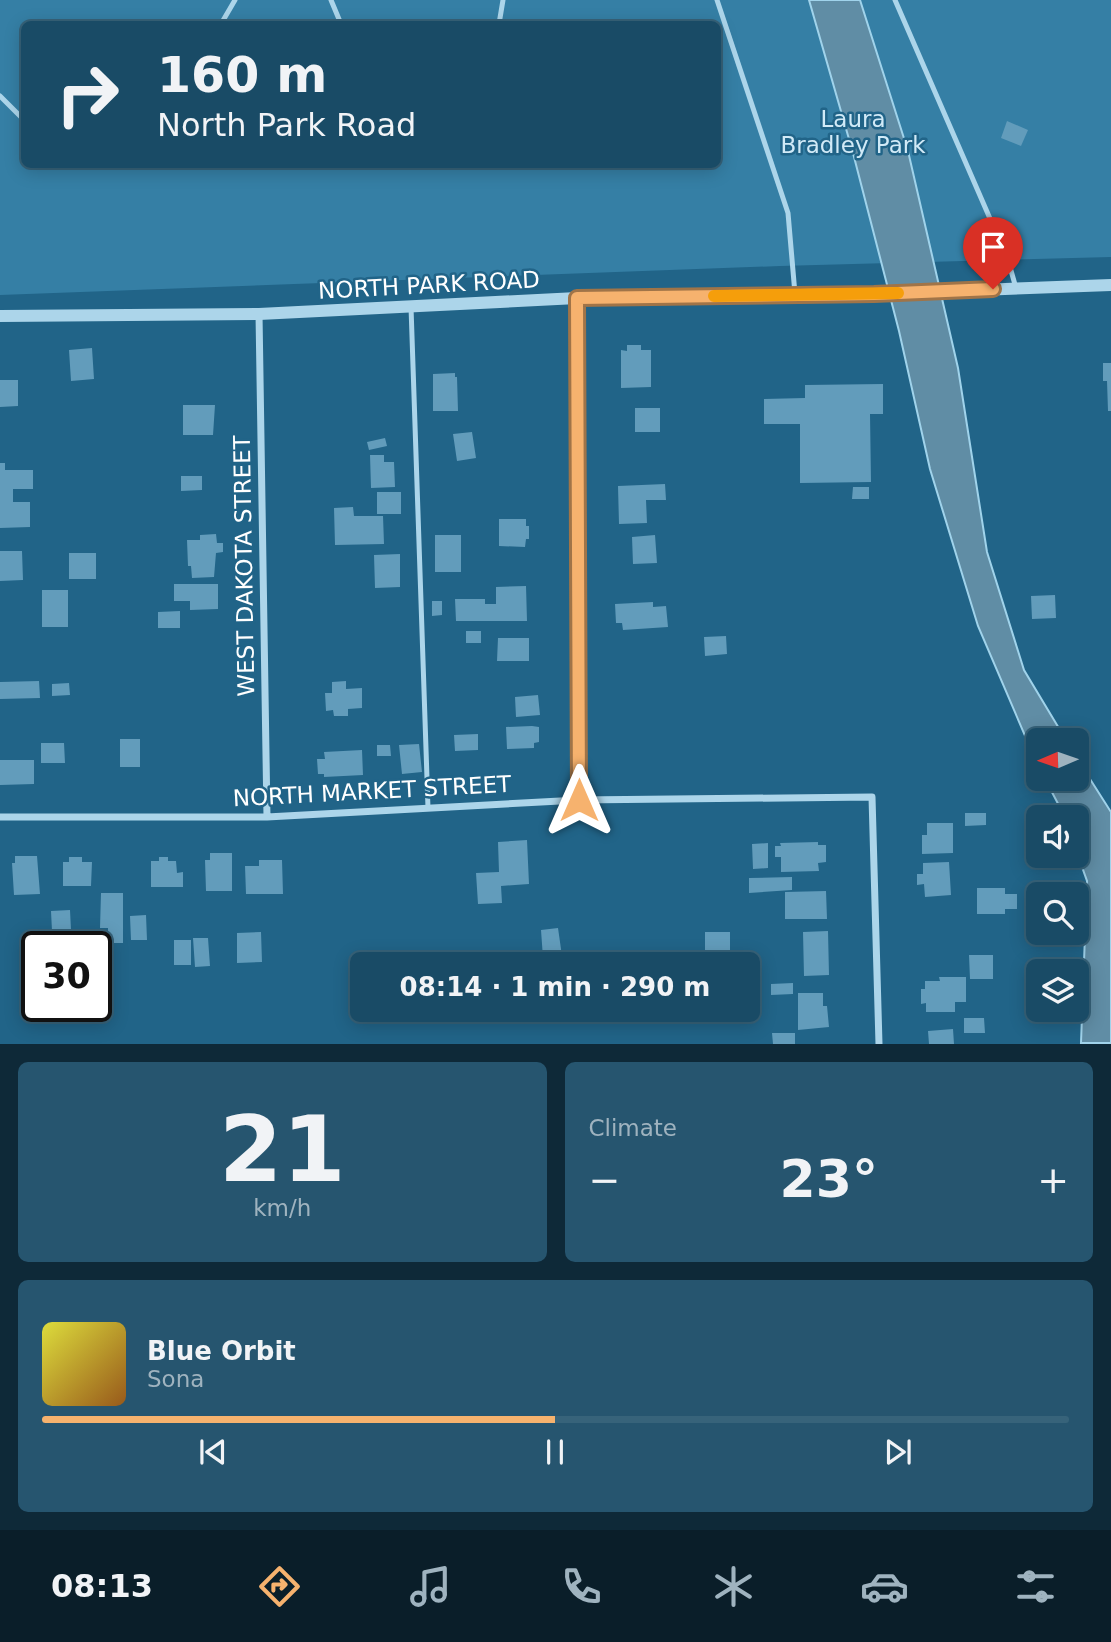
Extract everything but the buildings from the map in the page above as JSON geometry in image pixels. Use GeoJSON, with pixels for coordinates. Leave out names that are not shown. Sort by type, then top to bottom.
{"type":"FeatureCollection","features":[{"type":"Feature","properties":{"kind":"street","name":"NORTH PARK ROAD"},"geometry":{"type":"LineString","coordinates":[[0,316],[259,314],[577,298],[874,294],[1111,285]]}},
{"type":"Feature","properties":{"kind":"street"},"geometry":{"type":"LineString","coordinates":[[577,298],[579,800]]}},
{"type":"Feature","properties":{"kind":"street","name":"WEST DAKOTA STREET"},"geometry":{"type":"LineString","coordinates":[[259,314],[267,817]]}},
{"type":"Feature","properties":{"kind":"street","name":"NORTH MARKET STREET"},"geometry":{"type":"LineString","coordinates":[[0,817],[267,817],[579,800],[873,797],[879,1044]]}},
{"type":"Feature","properties":{"kind":"lane"},"geometry":{"type":"LineString","coordinates":[[223,21],[235,0]]}},
{"type":"Feature","properties":{"kind":"lane"},"geometry":{"type":"LineString","coordinates":[[331,0],[340,21]]}},
{"type":"Feature","properties":{"kind":"lane"},"geometry":{"type":"LineString","coordinates":[[500,21],[503,0]]}},
{"type":"Feature","properties":{"kind":"lane"},"geometry":{"type":"LineString","coordinates":[[717,0],[789,213],[795,294]]}},
{"type":"Feature","properties":{"kind":"lane"},"geometry":{"type":"LineString","coordinates":[[895,0],[1008,260],[1016,288]]}},
{"type":"Feature","properties":{"kind":"lane"},"geometry":{"type":"LineString","coordinates":[[0,96],[21,117]]}},
{"type":"Feature","properties":{"kind":"lane"},"geometry":{"type":"LineString","coordinates":[[411,306],[428,808]]}},
{"type":"Feature","properties":{"kind":"green space","name":"Laura Bradley Park"},"geometry":{"type":"Polygon","coordinates":[[[0,0],[1111,0],[1111,257],[780,266],[0,295],[0,0]]]}},
{"type":"Feature","properties":{"kind":"shaded area"},"geometry":{"type":"Polygon","coordinates":[[[809,0],[860,0],[908,151],[958,368],[987,552],[1024,670],[1059,728],[1026,728],[1026,738],[978,626],[930,469],[899,331],[853,153],[809,0]]]}},
{"type":"Feature","properties":{"kind":"shaded area"},"geometry":{"type":"Polygon","coordinates":[[[1089,777],[1111,812],[1111,1043],[1081,1043],[1082,1022],[1089,1022],[1089,959],[1084,959],[1085,945],[1089,945],[1089,882],[1082,868],[1089,868],[1089,805],[1059,805],[1051,791],[1089,791],[1089,777]]]}},
{"type":"Feature","properties":{"kind":"slow traffic"},"geometry":{"type":"LineString","coordinates":[[714,296],[898,293]]}},
{"type":"Feature","properties":{"kind":"route"},"geometry":{"type":"LineString","coordinates":[[579,800],[577,298],[874,294],[993,289]]}}]}
